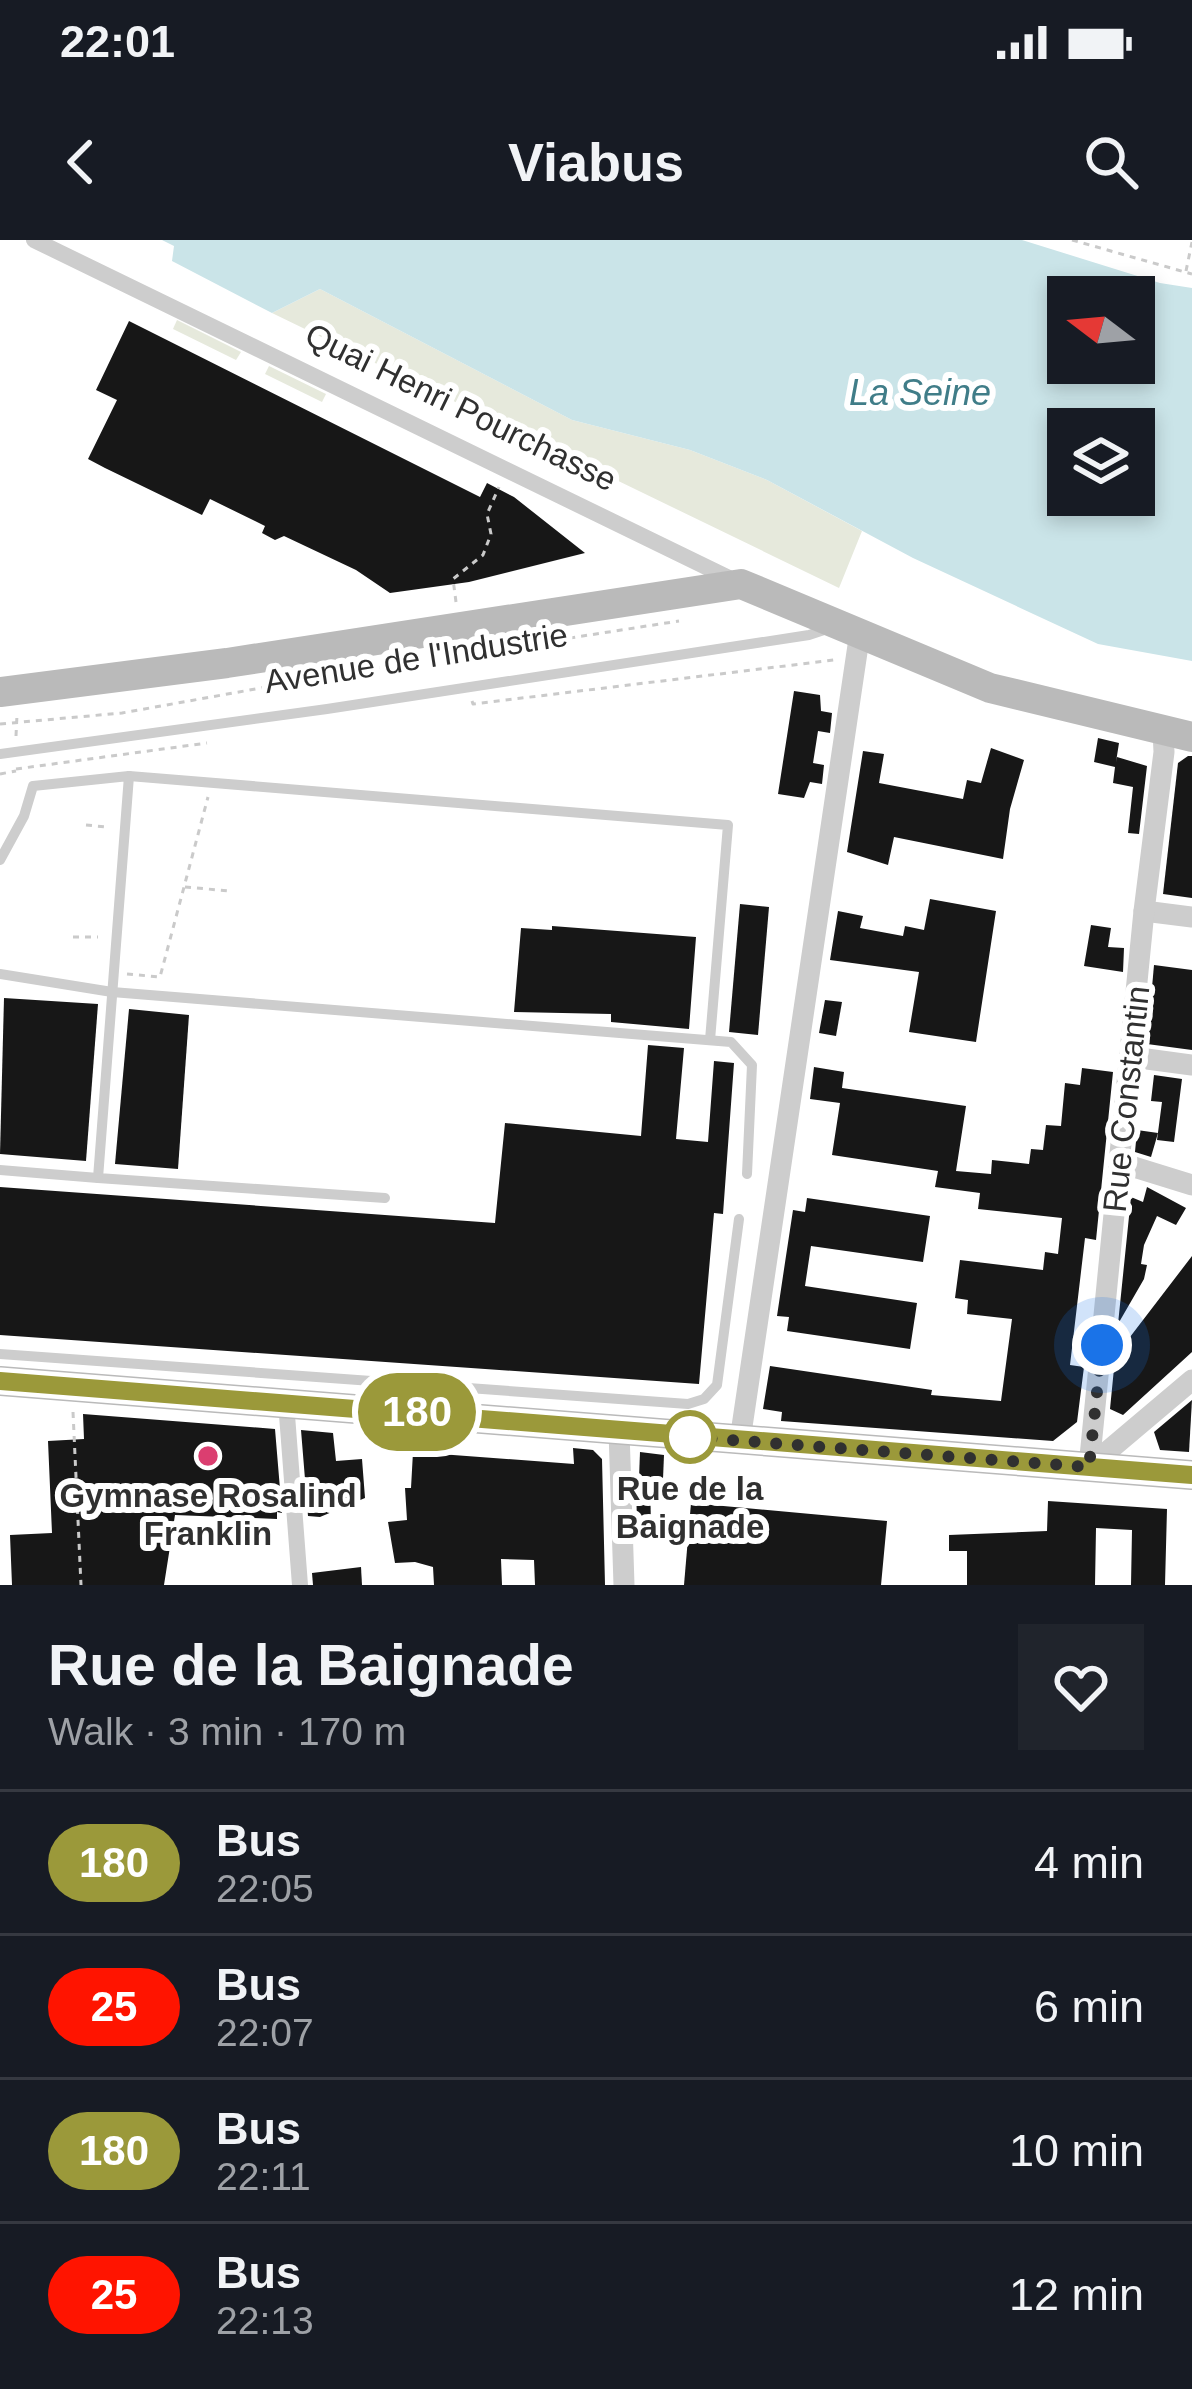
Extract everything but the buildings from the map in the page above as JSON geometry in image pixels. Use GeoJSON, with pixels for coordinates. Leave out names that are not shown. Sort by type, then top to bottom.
{"type":"FeatureCollection","features":[{"type":"Feature","properties":{"kind":"main road","name":"Avenue de l'Industrie"},"geometry":{"type":"LineString","coordinates":[[0,692],[741,584]]}},
{"type":"Feature","properties":{"kind":"main road","name":"Quai Henri Pourchasse"},"geometry":{"type":"LineString","coordinates":[[741,584],[852,639],[990,688],[1177,734]]}},
{"type":"Feature","properties":{"kind":"main road"},"geometry":{"type":"LineString","coordinates":[[0,1381],[1192,1475]]}},
{"type":"Feature","properties":{"kind":"street","name":"Quai Henri Pourchasse"},"geometry":{"type":"LineString","coordinates":[[34,240],[741,584]]}},
{"type":"Feature","properties":{"kind":"street"},"geometry":{"type":"LineString","coordinates":[[740,1440],[852,639]]}},
{"type":"Feature","properties":{"kind":"street","name":"Rue Constantin"},"geometry":{"type":"LineString","coordinates":[[1089,1467],[1144,911],[1164,752],[1177,734]]}},
{"type":"Feature","properties":{"kind":"street"},"geometry":{"type":"LineString","coordinates":[[1144,911],[1192,917]]}},
{"type":"Feature","properties":{"kind":"street"},"geometry":{"type":"LineString","coordinates":[[1132,1057],[1192,1065]]}},
{"type":"Feature","properties":{"kind":"street"},"geometry":{"type":"LineString","coordinates":[[1120,1163],[1192,1184]]}},
{"type":"Feature","properties":{"kind":"street"},"geometry":{"type":"LineString","coordinates":[[1089,1467],[1192,1380]]}},
{"type":"Feature","properties":{"kind":"street"},"geometry":{"type":"LineString","coordinates":[[286,1402],[301,1585]]}},
{"type":"Feature","properties":{"kind":"street"},"geometry":{"type":"LineString","coordinates":[[619,1431],[625,1585]]}},
{"type":"Feature","properties":{"kind":"lane","name":"Avenue de l'Industrie"},"geometry":{"type":"LineString","coordinates":[[0,754],[809,635],[852,639]]}},
{"type":"Feature","properties":{"kind":"lane"},"geometry":{"type":"LineString","coordinates":[[98,1178],[129,776]]}},
{"type":"Feature","properties":{"kind":"lane"},"geometry":{"type":"LineString","coordinates":[[0,860],[24,816],[33,787],[129,776],[728,825],[710,1040]]}},
{"type":"Feature","properties":{"kind":"lane"},"geometry":{"type":"LineString","coordinates":[[0,974],[112,992],[731,1042],[752,1065],[747,1174]]}},
{"type":"Feature","properties":{"kind":"lane"},"geometry":{"type":"LineString","coordinates":[[0,1170],[385,1198]]}},
{"type":"Feature","properties":{"kind":"lane"},"geometry":{"type":"LineString","coordinates":[[0,1354],[688,1404],[704,1399],[717,1385],[739,1219]]}},
{"type":"Feature","properties":{"kind":"path"},"geometry":{"type":"LineString","coordinates":[[1072,240],[1189,274],[1192,242],[1184,240]]}},
{"type":"Feature","properties":{"kind":"path"},"geometry":{"type":"LineString","coordinates":[[508,469],[487,514],[491,534],[483,555],[453,579],[472,704],[832,660],[852,639]]}},
{"type":"Feature","properties":{"kind":"path"},"geometry":{"type":"LineString","coordinates":[[0,774],[16,771]]}},
{"type":"Feature","properties":{"kind":"path"},"geometry":{"type":"LineString","coordinates":[[114,972],[160,977],[212,782]]}},
{"type":"Feature","properties":{"kind":"path"},"geometry":{"type":"LineString","coordinates":[[86,825],[124,827]]}},
{"type":"Feature","properties":{"kind":"path"},"geometry":{"type":"LineString","coordinates":[[184,887],[230,891]]}},
{"type":"Feature","properties":{"kind":"path"},"geometry":{"type":"LineString","coordinates":[[73,937],[116,937]]}},
{"type":"Feature","properties":{"kind":"path"},"geometry":{"type":"LineString","coordinates":[[72,1386],[81,1585]]}},
{"type":"Feature","properties":{"kind":"shaded area"},"geometry":{"type":"Polygon","coordinates":[[[320,289],[572,420],[690,450],[767,480],[862,531],[839,588],[272,313],[320,289]]]}},
{"type":"Feature","properties":{"kind":"shaded area"},"geometry":{"type":"Polygon","coordinates":[[[177,320],[241,352],[236,360],[173,329],[177,320]]]}},
{"type":"Feature","properties":{"kind":"shaded area"},"geometry":{"type":"Polygon","coordinates":[[[269,366],[326,394],[322,402],[265,374],[269,366]]]}},
{"type":"Feature","properties":{"kind":"water","name":"La Seine"},"geometry":{"type":"Polygon","coordinates":[[[162,240],[1022,240],[1138,276],[1047,276],[1047,384],[1155,384],[1155,281],[1192,288],[1192,661],[1098,644],[913,558],[767,480],[690,450],[572,420],[320,289],[272,313],[172,261],[174,246],[162,240]]]}},
{"type":"Feature","properties":{"kind":"bus line","name":"180"},"geometry":{"type":"LineString","coordinates":[[0,1381],[1192,1475]]}},
{"type":"Feature","properties":{"kind":"place","name":"Rue de la Baignade"},"geometry":{"type":"Point","coordinates":[690,1437]}},
{"type":"Feature","properties":{"kind":"place","name":"Gymnase Rosalind Franklin"},"geometry":{"type":"Point","coordinates":[208,1456]}},
{"type":"Feature","properties":{"kind":"route"},"geometry":{"type":"LineString","coordinates":[[690,1437],[1089,1467],[1102,1345]]}}]}
